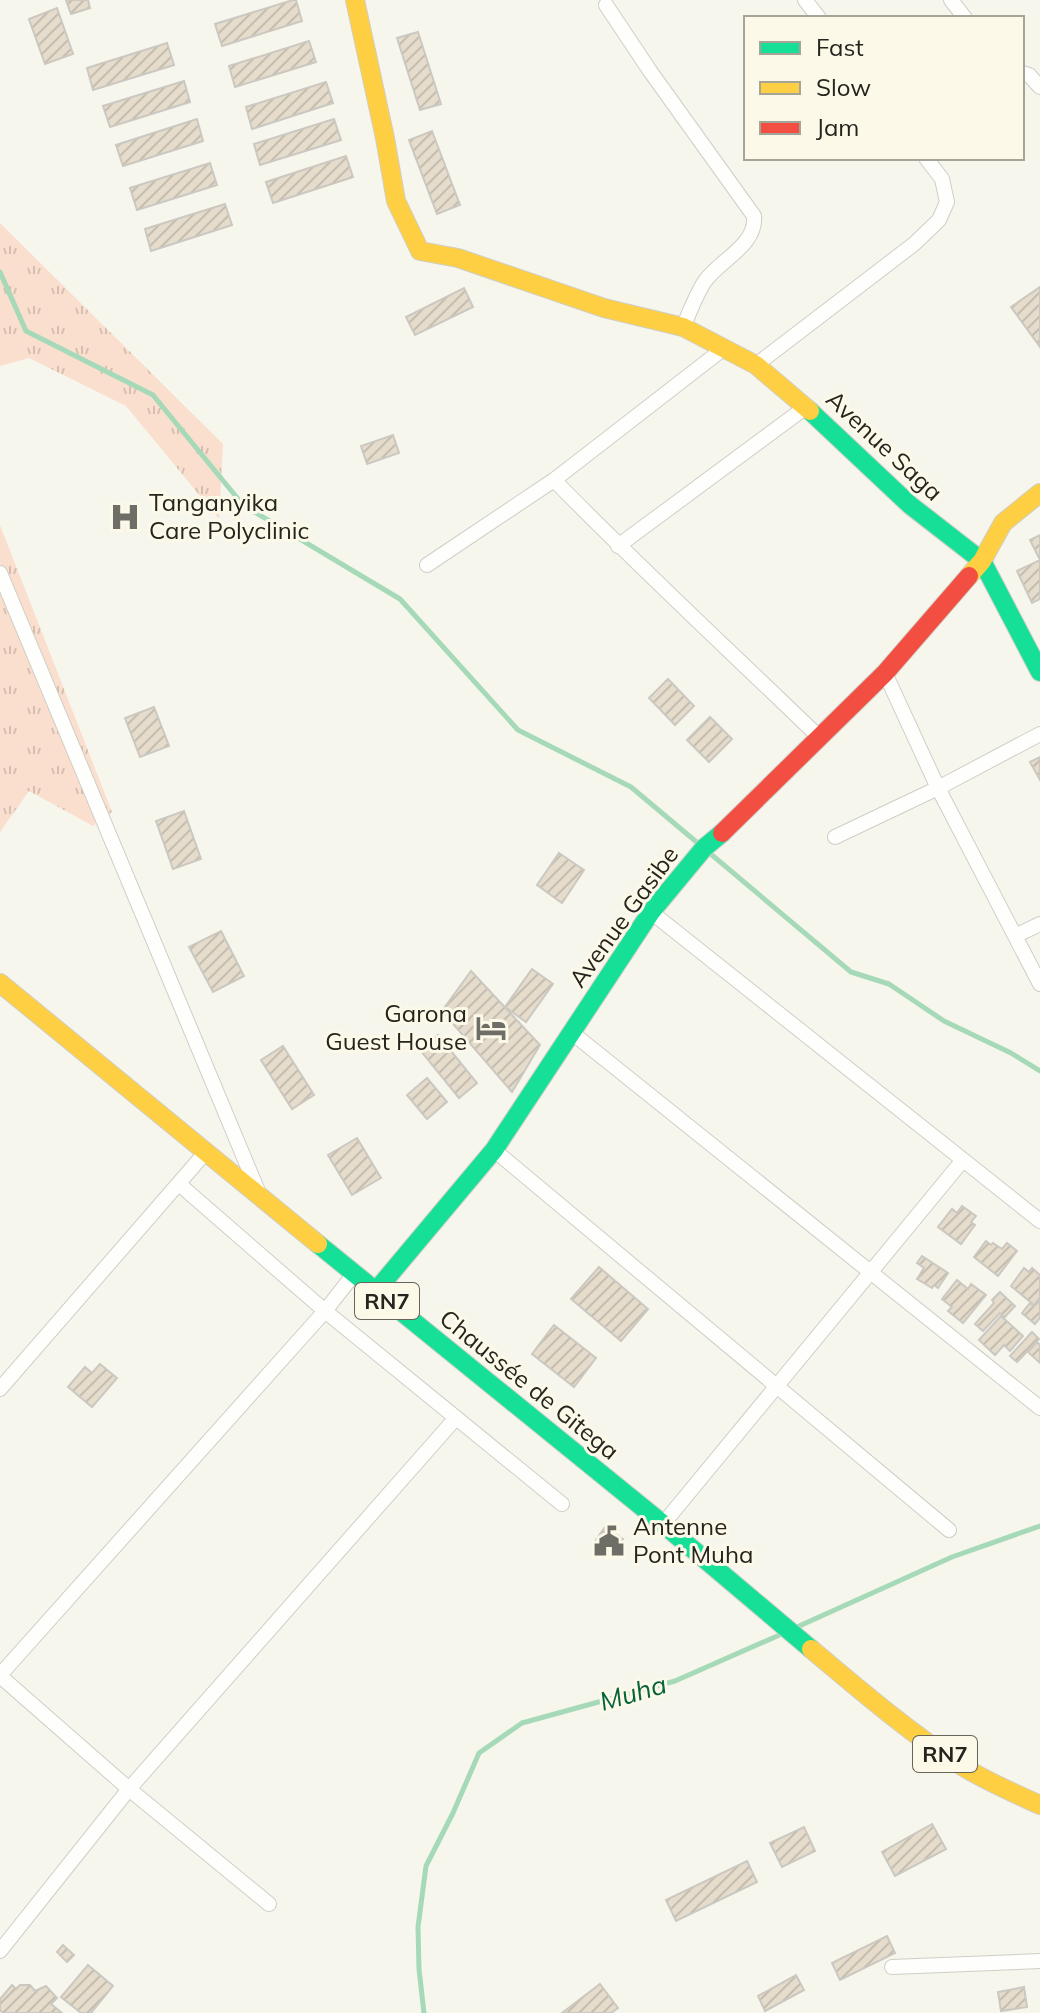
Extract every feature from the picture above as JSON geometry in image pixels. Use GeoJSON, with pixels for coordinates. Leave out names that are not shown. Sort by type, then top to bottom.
{"type":"FeatureCollection","features":[{"type":"Feature","properties":{"kind":"street","name":"Avenue Saga"},"geometry":{"type":"LineString","coordinates":[[355,0],[396,201],[420,251],[458,258],[604,308],[683,327],[756,365],[806,407],[910,505],[982,561]]}},
{"type":"Feature","properties":{"kind":"street"},"geometry":{"type":"LineString","coordinates":[[805,0],[817,16]]}},
{"type":"Feature","properties":{"kind":"street"},"geometry":{"type":"LineString","coordinates":[[951,0],[963,16]]}},
{"type":"Feature","properties":{"kind":"street"},"geometry":{"type":"LineString","coordinates":[[606,5],[754,216],[753,232],[704,282],[683,327]]}},
{"type":"Feature","properties":{"kind":"street"},"geometry":{"type":"LineString","coordinates":[[1030,72],[1040,87]]}},
{"type":"Feature","properties":{"kind":"street"},"geometry":{"type":"LineString","coordinates":[[756,365],[914,244],[939,220],[947,202],[942,179],[928,160]]}},
{"type":"Feature","properties":{"kind":"street"},"geometry":{"type":"LineString","coordinates":[[427,565],[554,480],[723,349]]}},
{"type":"Feature","properties":{"kind":"street"},"geometry":{"type":"LineString","coordinates":[[618,546],[806,407]]}},
{"type":"Feature","properties":{"kind":"street"},"geometry":{"type":"LineString","coordinates":[[554,480],[618,546],[820,738]]}},
{"type":"Feature","properties":{"kind":"street","name":"Avenue Gasibe"},"geometry":{"type":"LineString","coordinates":[[375,1292],[494,1150],[651,912],[704,848],[885,673],[982,561],[1003,523],[1040,493]]}},
{"type":"Feature","properties":{"kind":"street"},"geometry":{"type":"LineString","coordinates":[[982,561],[1040,672]]}},
{"type":"Feature","properties":{"kind":"street"},"geometry":{"type":"LineString","coordinates":[[0,573],[260,1196]]}},
{"type":"Feature","properties":{"kind":"street"},"geometry":{"type":"LineString","coordinates":[[885,673],[938,788],[1040,984]]}},
{"type":"Feature","properties":{"kind":"street"},"geometry":{"type":"LineString","coordinates":[[835,837],[938,788],[1040,734]]}},
{"type":"Feature","properties":{"kind":"street"},"geometry":{"type":"LineString","coordinates":[[651,912],[1040,1221]]}},
{"type":"Feature","properties":{"kind":"street"},"geometry":{"type":"LineString","coordinates":[[1015,936],[1040,924]]}},
{"type":"Feature","properties":{"kind":"street","name":"Chaussée de Gitega"},"geometry":{"type":"LineString","coordinates":[[0,983],[663,1524],[888,1714],[959,1764],[1040,1805]]}},
{"type":"Feature","properties":{"kind":"street"},"geometry":{"type":"LineString","coordinates":[[571,1032],[1040,1408]]}},
{"type":"Feature","properties":{"kind":"street"},"geometry":{"type":"LineString","coordinates":[[494,1150],[949,1530]]}},
{"type":"Feature","properties":{"kind":"street"},"geometry":{"type":"LineString","coordinates":[[0,1389],[205,1153]]}},
{"type":"Feature","properties":{"kind":"street"},"geometry":{"type":"LineString","coordinates":[[663,1524],[963,1160]]}},
{"type":"Feature","properties":{"kind":"street"},"geometry":{"type":"LineString","coordinates":[[179,1184],[325,1311],[562,1504]]}},
{"type":"Feature","properties":{"kind":"street"},"geometry":{"type":"LineString","coordinates":[[269,1904],[129,1789],[0,1675],[325,1311],[354,1274]]}},
{"type":"Feature","properties":{"kind":"street"},"geometry":{"type":"LineString","coordinates":[[0,1951],[129,1789],[455,1419]]}},
{"type":"Feature","properties":{"kind":"street"},"geometry":{"type":"LineString","coordinates":[[892,1967],[1040,1961]]}},
{"type":"Feature","properties":{"kind":"green space"},"geometry":{"type":"Polygon","coordinates":[[[0,223],[223,444],[219,519],[126,406],[29,358],[0,366],[0,223]]]}},
{"type":"Feature","properties":{"kind":"green space"},"geometry":{"type":"Polygon","coordinates":[[[0,525],[112,812],[93,826],[29,791],[0,832],[0,525]]]}},
{"type":"Feature","properties":{"kind":"building"},"geometry":{"type":"Polygon","coordinates":[[[66,0],[88,0],[90,8],[71,14],[66,0]]]}},
{"type":"Feature","properties":{"kind":"building"},"geometry":{"type":"Polygon","coordinates":[[[296,0],[302,21],[222,46],[215,24],[296,0]]]}},
{"type":"Feature","properties":{"kind":"building"},"geometry":{"type":"Polygon","coordinates":[[[57,8],[73,54],[45,64],[29,19],[57,8]]]}},
{"type":"Feature","properties":{"kind":"building"},"geometry":{"type":"Polygon","coordinates":[[[418,32],[441,104],[420,110],[397,38],[418,32]]]}},
{"type":"Feature","properties":{"kind":"building"},"geometry":{"type":"Polygon","coordinates":[[[309,41],[316,62],[235,87],[229,66],[309,41]]]}},
{"type":"Feature","properties":{"kind":"building"},"geometry":{"type":"Polygon","coordinates":[[[167,43],[174,65],[93,90],[87,68],[167,43]]]}},
{"type":"Feature","properties":{"kind":"building"},"geometry":{"type":"Polygon","coordinates":[[[184,81],[190,102],[110,127],[103,106],[184,81]]]}},
{"type":"Feature","properties":{"kind":"building"},"geometry":{"type":"Polygon","coordinates":[[[326,82],[333,103],[252,129],[246,107],[326,82]]]}},
{"type":"Feature","properties":{"kind":"building"},"geometry":{"type":"Polygon","coordinates":[[[197,119],[203,141],[123,166],[116,145],[197,119]]]}},
{"type":"Feature","properties":{"kind":"building"},"geometry":{"type":"Polygon","coordinates":[[[334,119],[341,140],[260,165],[254,144],[334,119]]]}},
{"type":"Feature","properties":{"kind":"building"},"geometry":{"type":"Polygon","coordinates":[[[432,131],[460,205],[437,214],[409,140],[432,131]]]}},
{"type":"Feature","properties":{"kind":"building"},"geometry":{"type":"Polygon","coordinates":[[[346,156],[353,177],[273,203],[266,182],[346,156]]]}},
{"type":"Feature","properties":{"kind":"building"},"geometry":{"type":"Polygon","coordinates":[[[210,163],[217,185],[137,210],[130,188],[210,163]]]}},
{"type":"Feature","properties":{"kind":"building"},"geometry":{"type":"Polygon","coordinates":[[[225,204],[232,225],[151,251],[145,229],[225,204]]]}},
{"type":"Feature","properties":{"kind":"building"},"geometry":{"type":"Polygon","coordinates":[[[1040,287],[1040,347],[1011,307],[1040,287]]]}},
{"type":"Feature","properties":{"kind":"building"},"geometry":{"type":"Polygon","coordinates":[[[464,288],[473,307],[415,335],[406,317],[464,288]]]}},
{"type":"Feature","properties":{"kind":"building"},"geometry":{"type":"Polygon","coordinates":[[[393,435],[399,453],[367,464],[361,446],[393,435]]]}},
{"type":"Feature","properties":{"kind":"building"},"geometry":{"type":"Polygon","coordinates":[[[1040,535],[1040,560],[1030,540],[1040,535]]]}},
{"type":"Feature","properties":{"kind":"building"},"geometry":{"type":"Polygon","coordinates":[[[1040,560],[1040,599],[1032,603],[1017,571],[1040,560]]]}},
{"type":"Feature","properties":{"kind":"building"},"geometry":{"type":"Polygon","coordinates":[[[668,679],[694,706],[675,725],[649,698],[668,679]]]}},
{"type":"Feature","properties":{"kind":"building"},"geometry":{"type":"Polygon","coordinates":[[[154,707],[169,746],[140,757],[125,718],[154,707]]]}},
{"type":"Feature","properties":{"kind":"building"},"geometry":{"type":"Polygon","coordinates":[[[710,717],[732,739],[709,762],[687,740],[710,717]]]}},
{"type":"Feature","properties":{"kind":"building"},"geometry":{"type":"Polygon","coordinates":[[[1040,757],[1040,780],[1030,762],[1040,757]]]}},
{"type":"Feature","properties":{"kind":"building"},"geometry":{"type":"Polygon","coordinates":[[[184,811],[201,859],[173,869],[156,821],[184,811]]]}},
{"type":"Feature","properties":{"kind":"building"},"geometry":{"type":"Polygon","coordinates":[[[559,853],[584,870],[562,903],[537,885],[559,853]]]}},
{"type":"Feature","properties":{"kind":"building"},"geometry":{"type":"Polygon","coordinates":[[[221,931],[244,976],[213,992],[189,947],[221,931]]]}},
{"type":"Feature","properties":{"kind":"building"},"geometry":{"type":"Polygon","coordinates":[[[532,969],[553,984],[526,1022],[505,1007],[532,969]]]}},
{"type":"Feature","properties":{"kind":"building","name":"Garona Guest House"},"geometry":{"type":"Polygon","coordinates":[[[471,971],[540,1045],[512,1092],[442,1011],[471,971]]]}},
{"type":"Feature","properties":{"kind":"building"},"geometry":{"type":"Polygon","coordinates":[[[438,1035],[477,1083],[459,1098],[420,1050],[438,1035]]]}},
{"type":"Feature","properties":{"kind":"building"},"geometry":{"type":"Polygon","coordinates":[[[283,1046],[314,1095],[292,1109],[261,1060],[283,1046]]]}},
{"type":"Feature","properties":{"kind":"building"},"geometry":{"type":"Polygon","coordinates":[[[427,1078],[447,1102],[427,1119],[407,1095],[427,1078]]]}},
{"type":"Feature","properties":{"kind":"building"},"geometry":{"type":"Polygon","coordinates":[[[357,1138],[381,1178],[352,1195],[328,1155],[357,1138]]]}},
{"type":"Feature","properties":{"kind":"building"},"geometry":{"type":"Polygon","coordinates":[[[962,1206],[976,1216],[971,1222],[975,1225],[961,1244],[938,1227],[952,1209],[957,1213],[962,1206]]]}},
{"type":"Feature","properties":{"kind":"building"},"geometry":{"type":"Polygon","coordinates":[[[986,1241],[1002,1249],[1007,1243],[1017,1251],[998,1276],[974,1257],[986,1241]]]}},
{"type":"Feature","properties":{"kind":"building"},"geometry":{"type":"Polygon","coordinates":[[[922,1256],[948,1273],[938,1288],[917,1279],[924,1268],[917,1263],[922,1256]]]}},
{"type":"Feature","properties":{"kind":"building"},"geometry":{"type":"Polygon","coordinates":[[[599,1267],[648,1309],[621,1341],[571,1299],[599,1267]]]}},
{"type":"Feature","properties":{"kind":"building"},"geometry":{"type":"Polygon","coordinates":[[[1024,1268],[1029,1272],[1032,1268],[1040,1275],[1040,1297],[1034,1305],[1011,1286],[1024,1268]]]}},
{"type":"Feature","properties":{"kind":"building"},"geometry":{"type":"Polygon","coordinates":[[[957,1280],[968,1289],[971,1284],[986,1295],[963,1323],[948,1311],[952,1307],[942,1299],[957,1280]]]}},
{"type":"Feature","properties":{"kind":"building"},"geometry":{"type":"Polygon","coordinates":[[[1000,1292],[1015,1306],[1005,1317],[1000,1313],[983,1331],[975,1324],[1000,1292]]]}},
{"type":"Feature","properties":{"kind":"building"},"geometry":{"type":"Polygon","coordinates":[[[1040,1299],[1040,1318],[1035,1324],[1022,1313],[1030,1303],[1034,1306],[1040,1299]]]}},
{"type":"Feature","properties":{"kind":"building"},"geometry":{"type":"Polygon","coordinates":[[[1001,1316],[1023,1336],[1010,1351],[1004,1345],[995,1355],[979,1340],[1001,1316]]]}},
{"type":"Feature","properties":{"kind":"building"},"geometry":{"type":"Polygon","coordinates":[[[554,1325],[596,1358],[574,1387],[532,1354],[554,1325]]]}},
{"type":"Feature","properties":{"kind":"building"},"geometry":{"type":"Polygon","coordinates":[[[1032,1332],[1039,1339],[1017,1362],[1010,1356],[1032,1332]]]}},
{"type":"Feature","properties":{"kind":"building"},"geometry":{"type":"Polygon","coordinates":[[[1037,1342],[1040,1345],[1040,1363],[1028,1352],[1037,1342]]]}},
{"type":"Feature","properties":{"kind":"building"},"geometry":{"type":"Polygon","coordinates":[[[100,1364],[117,1378],[92,1407],[68,1387],[85,1367],[92,1373],[100,1364]]]}},
{"type":"Feature","properties":{"kind":"building"},"geometry":{"type":"Polygon","coordinates":[[[605,1527],[623,1539],[610,1556],[593,1544],[605,1527]]]}},
{"type":"Feature","properties":{"kind":"building"},"geometry":{"type":"Polygon","coordinates":[[[932,1824],[946,1849],[895,1876],[882,1852],[932,1824]]]}},
{"type":"Feature","properties":{"kind":"building"},"geometry":{"type":"Polygon","coordinates":[[[804,1827],[815,1851],[782,1867],[770,1843],[804,1827]]]}},
{"type":"Feature","properties":{"kind":"building"},"geometry":{"type":"Polygon","coordinates":[[[747,1861],[757,1882],[676,1921],[666,1900],[747,1861]]]}},
{"type":"Feature","properties":{"kind":"building"},"geometry":{"type":"Polygon","coordinates":[[[887,1936],[895,1953],[840,1980],[832,1963],[887,1936]]]}},
{"type":"Feature","properties":{"kind":"building"},"geometry":{"type":"Polygon","coordinates":[[[63,1945],[74,1955],[67,1962],[57,1952],[63,1945]]]}},
{"type":"Feature","properties":{"kind":"building"},"geometry":{"type":"Polygon","coordinates":[[[88,1965],[113,1986],[91,2013],[81,2013],[61,1997],[88,1965]]]}},
{"type":"Feature","properties":{"kind":"building"},"geometry":{"type":"Polygon","coordinates":[[[796,1975],[804,1990],[765,2011],[758,1996],[796,1975]]]}},
{"type":"Feature","properties":{"kind":"building"},"geometry":{"type":"Polygon","coordinates":[[[600,1984],[618,2008],[611,2013],[562,2013],[600,1984]]]}},
{"type":"Feature","properties":{"kind":"building"},"geometry":{"type":"Polygon","coordinates":[[[12,1985],[16,1989],[20,1985],[30,1985],[35,1991],[46,1986],[57,1998],[51,2004],[62,2013],[3,2013],[0,1999],[12,1985]]]}},
{"type":"Feature","properties":{"kind":"building"},"geometry":{"type":"Polygon","coordinates":[[[1024,1987],[1027,2007],[1001,2011],[998,1992],[1024,1987]]]}},
{"type":"Feature","properties":{"kind":"waterway"},"geometry":{"type":"LineString","coordinates":[[0,272],[26,331],[153,395],[243,505],[400,599],[518,730],[631,787],[851,972],[889,984],[944,1021],[1011,1053],[1040,1071]]}},
{"type":"Feature","properties":{"kind":"waterway","name":"Muha"},"geometry":{"type":"LineString","coordinates":[[797,1627],[952,1557],[1040,1526]]}},
{"type":"Feature","properties":{"kind":"waterway","name":"Muha"},"geometry":{"type":"LineString","coordinates":[[424,2013],[418,1927],[426,1866],[479,1753],[522,1723],[675,1681],[784,1633]]}},
{"type":"Feature","properties":{"kind":"traffic: fast"},"geometry":{"type":"LineString","coordinates":[[810,411],[910,505],[982,561],[1040,672]]}},
{"type":"Feature","properties":{"kind":"traffic: fast"},"geometry":{"type":"LineString","coordinates":[[375,1292],[494,1150],[651,912],[704,848],[722,833]]}},
{"type":"Feature","properties":{"kind":"traffic: fast"},"geometry":{"type":"LineString","coordinates":[[318,1244],[663,1524],[811,1649]]}},
{"type":"Feature","properties":{"kind":"traffic: slow"},"geometry":{"type":"LineString","coordinates":[[355,0],[396,201],[420,251],[458,258],[604,308],[683,327],[756,365],[810,411]]}},
{"type":"Feature","properties":{"kind":"traffic: slow"},"geometry":{"type":"LineString","coordinates":[[969,576],[982,561],[1003,523],[1040,493]]}},
{"type":"Feature","properties":{"kind":"traffic: slow"},"geometry":{"type":"LineString","coordinates":[[0,983],[318,1244]]}},
{"type":"Feature","properties":{"kind":"traffic: slow"},"geometry":{"type":"LineString","coordinates":[[811,1649],[882,1708],[957,1763],[1040,1805]]}},
{"type":"Feature","properties":{"kind":"traffic: jam"},"geometry":{"type":"LineString","coordinates":[[722,833],[885,673],[969,576]]}},
{"type":"Feature","properties":{"kind":"place","name":"Tanganyika Care Polyclinic"},"geometry":{"type":"Point","coordinates":[125,517]}},
{"type":"Feature","properties":{"kind":"place","name":"Garona Guest House"},"geometry":{"type":"Point","coordinates":[491,1028]}},
{"type":"Feature","properties":{"kind":"place","name":"Antenne Pont Muha"},"geometry":{"type":"Point","coordinates":[609,1541]}}]}
